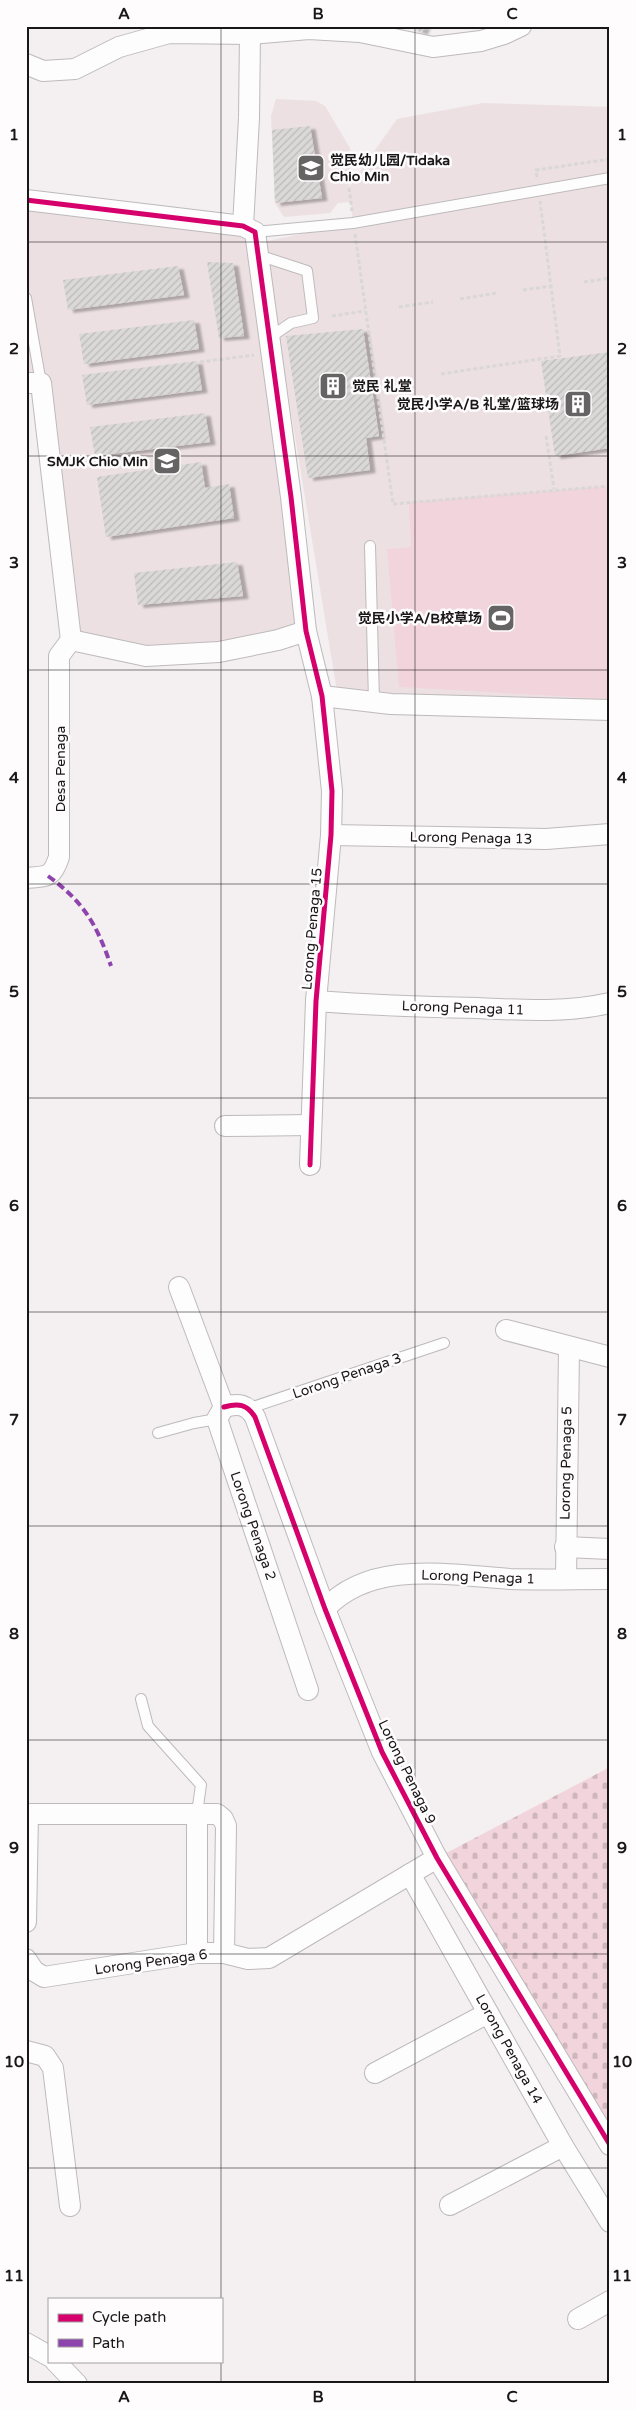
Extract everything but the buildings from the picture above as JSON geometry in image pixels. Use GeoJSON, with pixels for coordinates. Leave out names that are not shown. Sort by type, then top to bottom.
{"type":"FeatureCollection","features":[{"type":"Feature","properties":{"kind":"street"},"geometry":{"type":"LineString","coordinates":[[26,64],[43,71],[75,69],[119,47],[141,39],[169,33],[230,30],[250,34],[310,28],[360,32],[434,47],[481,41],[504,34],[521,26]]}},
{"type":"Feature","properties":{"kind":"street","name":"Lorong Penaga 15"},"geometry":{"type":"LineString","coordinates":[[250,34],[249,229],[258,255],[264,346],[291,497],[306,631],[322,696],[332,792],[332,835],[316,1001],[310,1165]]}},
{"type":"Feature","properties":{"kind":"street"},"geometry":{"type":"LineString","coordinates":[[26,200],[249,229]]}},
{"type":"Feature","properties":{"kind":"street"},"geometry":{"type":"LineString","coordinates":[[34,383],[71,640],[146,656],[219,652],[278,640],[306,631]]}},
{"type":"Feature","properties":{"kind":"street","name":"Desa Penaga"},"geometry":{"type":"LineString","coordinates":[[26,878],[48,876],[52,873],[60,856],[60,656],[71,640]]}},
{"type":"Feature","properties":{"kind":"street"},"geometry":{"type":"LineString","coordinates":[[322,696],[401,704],[610,710]]}},
{"type":"Feature","properties":{"kind":"street","name":"Lorong Penaga 13"},"geometry":{"type":"LineString","coordinates":[[332,835],[546,839],[610,834]]}},
{"type":"Feature","properties":{"kind":"street","name":"Lorong Penaga 11"},"geometry":{"type":"LineString","coordinates":[[316,1001],[367,1005],[535,1010],[584,1009],[610,1004]]}},
{"type":"Feature","properties":{"kind":"street"},"geometry":{"type":"LineString","coordinates":[[225,1126],[311,1125]]}},
{"type":"Feature","properties":{"kind":"street","name":"Lorong Penaga 2"},"geometry":{"type":"LineString","coordinates":[[179,1287],[308,1690]]}},
{"type":"Feature","properties":{"kind":"street"},"geometry":{"type":"LineString","coordinates":[[506,1330],[569,1348],[610,1357]]}},
{"type":"Feature","properties":{"kind":"street","name":"Lorong Penaga 5"},"geometry":{"type":"LineString","coordinates":[[566,1579],[569,1348]]}},
{"type":"Feature","properties":{"kind":"street"},"geometry":{"type":"LineString","coordinates":[[220,1413],[238,1405],[250,1408]]}},
{"type":"Feature","properties":{"kind":"street","name":"Lorong Penaga 9"},"geometry":{"type":"LineString","coordinates":[[250,1408],[325,1609],[382,1752],[437,1858],[610,2145]]}},
{"type":"Feature","properties":{"kind":"street"},"geometry":{"type":"LineString","coordinates":[[565,1547],[610,1549]]}},
{"type":"Feature","properties":{"kind":"street","name":"Lorong Penaga 1"},"geometry":{"type":"LineString","coordinates":[[325,1609],[336,1597],[356,1586],[395,1576],[438,1573],[512,1579],[610,1579]]}},
{"type":"Feature","properties":{"kind":"street"},"geometry":{"type":"LineString","coordinates":[[26,1922],[27,1812],[217,1814],[223,1818],[226,1826],[224,1952]]}},
{"type":"Feature","properties":{"kind":"street"},"geometry":{"type":"LineString","coordinates":[[197,1814],[197,1953]]}},
{"type":"Feature","properties":{"kind":"street","name":"Lorong Penaga 6"},"geometry":{"type":"LineString","coordinates":[[26,1959],[34,1971],[44,1977],[197,1953],[224,1952],[248,1959],[269,1958],[437,1858]]}},
{"type":"Feature","properties":{"kind":"street","name":"Lorong Penaga 14"},"geometry":{"type":"LineString","coordinates":[[410,1874],[563,2146],[610,2222]]}},
{"type":"Feature","properties":{"kind":"street"},"geometry":{"type":"LineString","coordinates":[[375,2073],[488,2013]]}},
{"type":"Feature","properties":{"kind":"street"},"geometry":{"type":"LineString","coordinates":[[26,2051],[45,2056],[53,2068],[70,2206]]}},
{"type":"Feature","properties":{"kind":"street"},"geometry":{"type":"LineString","coordinates":[[450,2205],[563,2146]]}},
{"type":"Feature","properties":{"kind":"street"},"geometry":{"type":"LineString","coordinates":[[578,2319],[610,2301]]}},
{"type":"Feature","properties":{"kind":"street"},"geometry":{"type":"LineString","coordinates":[[26,2342],[48,2355]]}},
{"type":"Feature","properties":{"kind":"street"},"geometry":{"type":"LineString","coordinates":[[56,2362],[77,2384]]}},
{"type":"Feature","properties":{"kind":"lane"},"geometry":{"type":"LineString","coordinates":[[249,229],[353,223],[610,178]]}},
{"type":"Feature","properties":{"kind":"lane"},"geometry":{"type":"LineString","coordinates":[[258,255],[306,271],[313,318],[291,323],[264,346]]}},
{"type":"Feature","properties":{"kind":"lane"},"geometry":{"type":"LineString","coordinates":[[26,298],[34,383]]}},
{"type":"Feature","properties":{"kind":"lane"},"geometry":{"type":"LineString","coordinates":[[370,546],[374,701]]}},
{"type":"Feature","properties":{"kind":"lane","name":"Lorong Penaga 3"},"geometry":{"type":"LineString","coordinates":[[250,1408],[444,1343]]}},
{"type":"Feature","properties":{"kind":"lane"},"geometry":{"type":"LineString","coordinates":[[158,1434],[220,1413]]}},
{"type":"Feature","properties":{"kind":"lane"},"geometry":{"type":"LineString","coordinates":[[141,1699],[148,1726],[201,1785],[197,1814]]}},
{"type":"Feature","properties":{"kind":"path"},"geometry":{"type":"LineString","coordinates":[[536,170],[610,159]]}},
{"type":"Feature","properties":{"kind":"path"},"geometry":{"type":"LineString","coordinates":[[349,188],[393,504],[554,489],[610,486]]}},
{"type":"Feature","properties":{"kind":"path"},"geometry":{"type":"LineString","coordinates":[[441,374],[560,356],[540,196]]}},
{"type":"Feature","properties":{"kind":"path"},"geometry":{"type":"LineString","coordinates":[[584,282],[610,278]]}},
{"type":"Feature","properties":{"kind":"path"},"geometry":{"type":"LineString","coordinates":[[523,290],[552,286]]}},
{"type":"Feature","properties":{"kind":"path"},"geometry":{"type":"LineString","coordinates":[[460,299],[498,293]]}},
{"type":"Feature","properties":{"kind":"path"},"geometry":{"type":"LineString","coordinates":[[399,307],[433,302]]}},
{"type":"Feature","properties":{"kind":"path"},"geometry":{"type":"LineString","coordinates":[[332,316],[365,312]]}},
{"type":"Feature","properties":{"kind":"path"},"geometry":{"type":"LineString","coordinates":[[200,362],[264,346]]}},
{"type":"Feature","properties":{"kind":"path"},"geometry":{"type":"LineString","coordinates":[[546,436],[554,489]]}},
{"type":"Feature","properties":{"kind":"shaded area"},"geometry":{"type":"Polygon","coordinates":[[[276,99],[316,101],[325,106],[350,148],[349,187],[397,119],[483,103],[610,107],[610,710],[338,698],[263,242],[353,223],[351,202],[338,203],[330,213],[284,217],[275,203],[271,116],[276,99]]]}},
{"type":"Feature","properties":{"kind":"shaded area","name":"SMJK Chio Min"},"geometry":{"type":"Polygon","coordinates":[[[26,200],[243,226],[256,241],[306,631],[219,652],[71,640],[41,383],[26,383],[26,200]]]}},
{"type":"Feature","properties":{"kind":"green space","name":"觉民小学A/B校草场"},"geometry":{"type":"Polygon","coordinates":[[[610,486],[610,699],[399,687],[387,549],[411,547],[409,502],[610,486]]]}},
{"type":"Feature","properties":{"kind":"green space"},"geometry":{"type":"Polygon","coordinates":[[[610,1767],[610,2145],[437,1858],[610,1767]]]}},
{"type":"Feature","properties":{"kind":"marked path"},"geometry":{"type":"LineString","coordinates":[[48,876],[71,895],[88,915],[111,966]]}},
{"type":"Feature","properties":{"kind":"cycle path"},"geometry":{"type":"LineString","coordinates":[[26,200],[243,226],[255,232],[291,497],[306,631],[322,696],[332,791],[331,835],[316,1001],[310,1165]]}},
{"type":"Feature","properties":{"kind":"cycle path"},"geometry":{"type":"LineString","coordinates":[[224,1407],[242,1406],[249,1409],[255,1417],[325,1609],[382,1752],[437,1858],[610,2145]]}},
{"type":"Feature","properties":{"kind":"place","name":"觉民幼儿园/Tidaka Chio Min"},"geometry":{"type":"Point","coordinates":[311,168]}},
{"type":"Feature","properties":{"kind":"place","name":"觉民 礼堂"},"geometry":{"type":"Point","coordinates":[333,386]}},
{"type":"Feature","properties":{"kind":"place","name":"觉民小学A/B 礼堂/篮球场"},"geometry":{"type":"Point","coordinates":[578,404]}},
{"type":"Feature","properties":{"kind":"place","name":"SMJK Chio Min"},"geometry":{"type":"Point","coordinates":[167,461]}},
{"type":"Feature","properties":{"kind":"place","name":"觉民小学A/B校草场"},"geometry":{"type":"Point","coordinates":[501,618]}}]}
